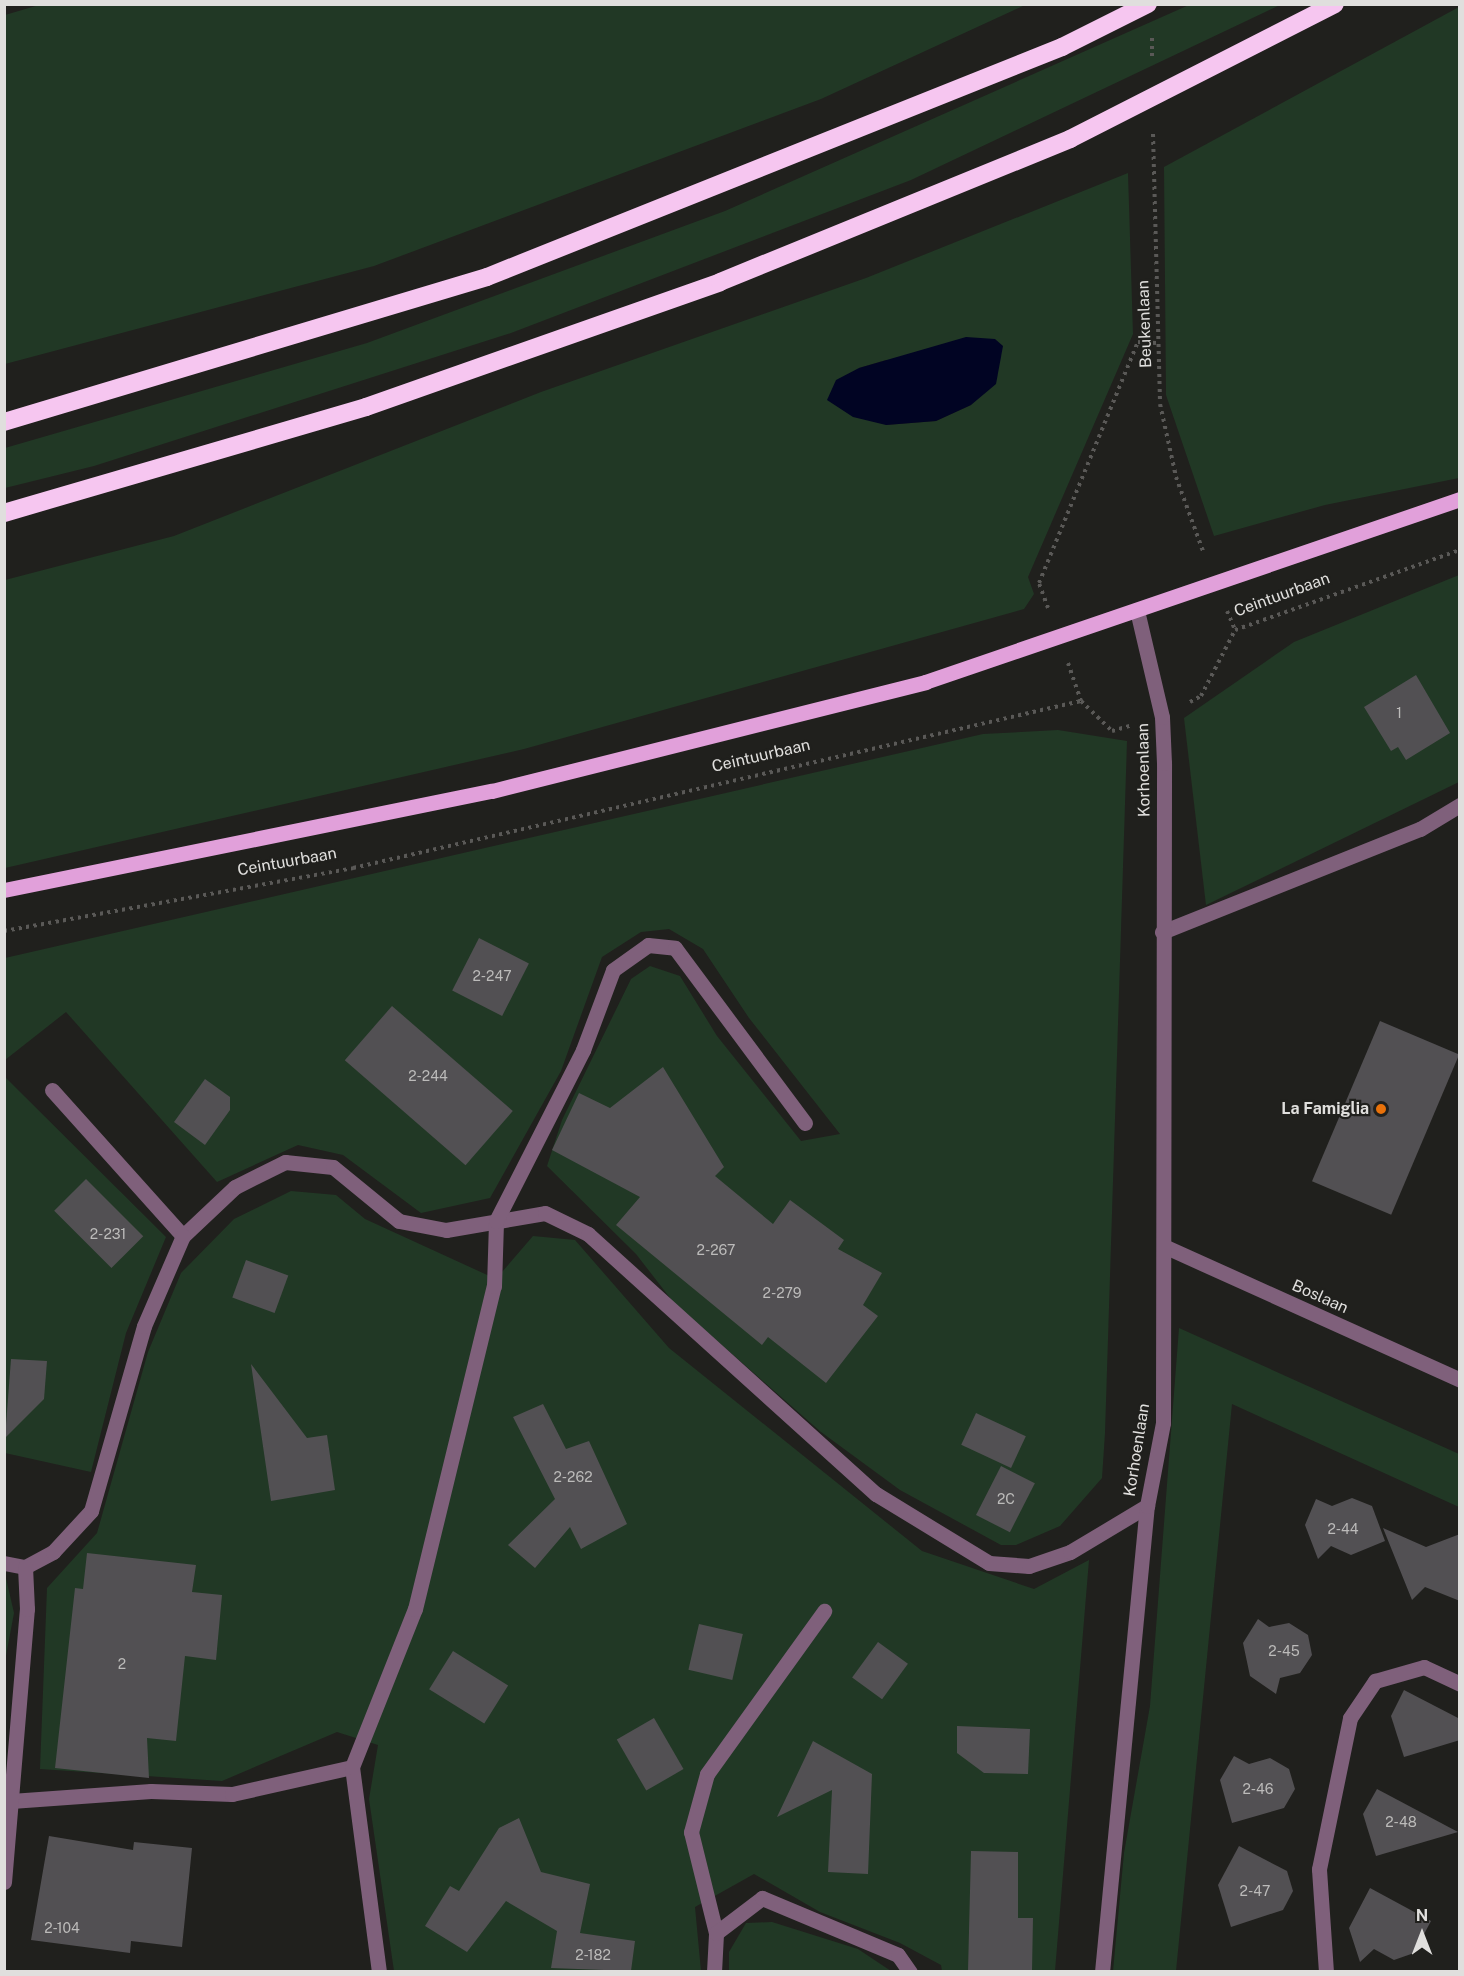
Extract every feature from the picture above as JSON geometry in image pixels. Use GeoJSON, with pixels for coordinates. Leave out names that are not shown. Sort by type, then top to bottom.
{"type":"FeatureCollection","features":[{"type":"Feature","properties":{"kind":"highway"},"geometry":{"type":"LineString","coordinates":[[4,422],[488,277],[1062,47],[1148,4]]}},
{"type":"Feature","properties":{"kind":"highway"},"geometry":{"type":"LineString","coordinates":[[4,513],[389,399],[720,282],[1070,139],[1335,4]]}},
{"type":"Feature","properties":{"kind":"main road","name":"Ceintuurbaan"},"geometry":{"type":"LineString","coordinates":[[4,890],[492,791],[925,682],[1059,639],[1215,582],[1460,499]]}},
{"type":"Feature","properties":{"kind":"street","name":"Korhoenlaan"},"geometry":{"type":"LineString","coordinates":[[1102,1971],[1147,1506],[1163,1423],[1166,1247],[1162,717],[1137,610]]}},
{"type":"Feature","properties":{"kind":"street"},"geometry":{"type":"LineString","coordinates":[[1162,932],[1420,829],[1460,805]]}},
{"type":"Feature","properties":{"kind":"street"},"geometry":{"type":"LineString","coordinates":[[379,1971],[352,1767],[415,1609],[494,1286],[496,1221],[584,1050],[613,970],[648,945],[675,948],[805,1123]]}},
{"type":"Feature","properties":{"kind":"street"},"geometry":{"type":"LineString","coordinates":[[52,1090],[183,1236]]}},
{"type":"Feature","properties":{"kind":"street"},"geometry":{"type":"LineString","coordinates":[[4,1563],[25,1567],[53,1552],[91,1511],[144,1326],[183,1236],[235,1187],[285,1162],[333,1167],[399,1221],[446,1230],[545,1213],[588,1234],[876,1494],[989,1563],[1029,1566],[1070,1552],[1147,1506]]}},
{"type":"Feature","properties":{"kind":"street","name":"Boslaan"},"geometry":{"type":"LineString","coordinates":[[1166,1247],[1460,1380]]}},
{"type":"Feature","properties":{"kind":"street"},"geometry":{"type":"LineString","coordinates":[[4,1882],[11,1801],[11,1720],[25,1567]]}},
{"type":"Feature","properties":{"kind":"street"},"geometry":{"type":"LineString","coordinates":[[714,1971],[716,1933],[692,1832],[707,1774],[824,1611]]}},
{"type":"Feature","properties":{"kind":"street"},"geometry":{"type":"LineString","coordinates":[[1326,1971],[1319,1869],[1350,1719],[1375,1681],[1424,1668],[1460,1684]]}},
{"type":"Feature","properties":{"kind":"street"},"geometry":{"type":"LineString","coordinates":[[11,1801],[151,1791],[232,1794],[352,1767]]}},
{"type":"Feature","properties":{"kind":"street"},"geometry":{"type":"LineString","coordinates":[[716,1933],[762,1898],[898,1955],[910,1971]]}},
{"type":"Feature","properties":{"kind":"path"},"geometry":{"type":"LineString","coordinates":[[1152,28],[1152,64]]}},
{"type":"Feature","properties":{"kind":"path","name":"Beukenlaan"},"geometry":{"type":"LineString","coordinates":[[1153,123],[1156,343],[1160,404],[1176,477],[1235,630]]}},
{"type":"Feature","properties":{"kind":"path"},"geometry":{"type":"LineString","coordinates":[[1081,701],[1039,583],[1138,342],[1156,343]]}},
{"type":"Feature","properties":{"kind":"path","name":"Ceintuurbaan"},"geometry":{"type":"LineString","coordinates":[[4,931],[353,868],[1081,701],[1112,731],[1162,717],[1201,696],[1235,630],[1460,550]]}},
{"type":"Feature","properties":{"kind":"green space"},"geometry":{"type":"Polygon","coordinates":[[[39,5],[1025,5],[821,99],[374,266],[5,364],[5,15],[39,5]]]}},
{"type":"Feature","properties":{"kind":"green space"},"geometry":{"type":"Polygon","coordinates":[[[1189,5],[1280,5],[911,180],[511,333],[94,466],[5,488],[5,448],[367,343],[725,211],[1189,5]]]}},
{"type":"Feature","properties":{"kind":"green space"},"geometry":{"type":"Polygon","coordinates":[[[1459,7],[1459,478],[1325,505],[1214,536],[1166,395],[1164,167],[1459,7]]]}},
{"type":"Feature","properties":{"kind":"green space"},"geometry":{"type":"Polygon","coordinates":[[[1128,173],[1133,334],[1028,577],[1034,594],[1024,609],[524,749],[5,868],[5,580],[174,536],[541,392],[866,278],[1128,173]],[[886,360],[859,368],[886,425],[936,421],[971,405],[886,360]]]}},
{"type":"Feature","properties":{"kind":"green space"},"geometry":{"type":"Polygon","coordinates":[[[1459,575],[1459,782],[1206,905],[1184,718],[1294,642],[1459,575]]]}},
{"type":"Feature","properties":{"kind":"green space"},"geometry":{"type":"Polygon","coordinates":[[[1058,730],[1127,741],[1105,1433],[1102,1478],[1060,1526],[1016,1545],[1001,1545],[900,1490],[821,1432],[674,1303],[636,1254],[547,1166],[562,1120],[631,979],[650,966],[680,976],[717,1036],[801,1141],[840,1134],[749,1018],[703,949],[669,929],[641,932],[602,957],[561,1071],[490,1198],[421,1213],[343,1155],[298,1145],[217,1182],[66,1012],[5,1060],[5,958],[983,734],[1058,730]]]}},
{"type":"Feature","properties":{"kind":"green space"},"geometry":{"type":"Polygon","coordinates":[[[4,1076],[166,1237],[126,1333],[91,1472],[5,1453],[4,1076]]]}},
{"type":"Feature","properties":{"kind":"green space"},"geometry":{"type":"Polygon","coordinates":[[[291,1191],[336,1195],[365,1219],[496,1279],[533,1236],[575,1240],[669,1348],[922,1551],[1034,1589],[1089,1560],[1055,1971],[942,1971],[941,1965],[900,1943],[820,1912],[754,1874],[695,1907],[701,1971],[394,1971],[369,1799],[378,1745],[337,1732],[222,1781],[40,1769],[47,1588],[97,1533],[148,1352],[181,1273],[234,1219],[291,1191]]]}},
{"type":"Feature","properties":{"kind":"green space"},"geometry":{"type":"Polygon","coordinates":[[[1179,1328],[1459,1454],[1459,1507],[1232,1404],[1176,1971],[1113,1971],[1124,1853],[1150,1706],[1179,1328]]]}},
{"type":"Feature","properties":{"kind":"green space"},"geometry":{"type":"Polygon","coordinates":[[[4,1574],[14,1613],[5,1661],[4,1574]]]}},
{"type":"Feature","properties":{"kind":"green space"},"geometry":{"type":"Polygon","coordinates":[[[772,1922],[858,1949],[891,1971],[729,1971],[729,1952],[746,1923],[772,1922]]]}},
{"type":"Feature","properties":{"kind":"water"},"geometry":{"type":"Polygon","coordinates":[[[966,337],[995,339],[1003,346],[996,384],[971,405],[936,421],[886,425],[853,417],[827,400],[836,380],[859,368],[966,337]]]}},
{"type":"Feature","properties":{"kind":"building"},"geometry":{"type":"Polygon","coordinates":[[[1416,675],[1450,733],[1406,760],[1398,747],[1391,751],[1364,707],[1416,675]]]}},
{"type":"Feature","properties":{"kind":"building"},"geometry":{"type":"Polygon","coordinates":[[[479,938],[529,963],[502,1016],[452,991],[479,938]]]}},
{"type":"Feature","properties":{"kind":"building"},"geometry":{"type":"Polygon","coordinates":[[[392,1006],[513,1111],[466,1165],[345,1060],[392,1006]]]}},
{"type":"Feature","properties":{"kind":"building"},"geometry":{"type":"Polygon","coordinates":[[[1380,1021],[1459,1055],[1391,1215],[1312,1181],[1380,1021]]]}},
{"type":"Feature","properties":{"kind":"building"},"geometry":{"type":"Polygon","coordinates":[[[663,1067],[724,1167],[715,1176],[773,1224],[790,1200],[844,1240],[838,1249],[882,1273],[863,1305],[878,1316],[826,1383],[768,1337],[762,1345],[616,1225],[640,1197],[552,1150],[579,1093],[610,1108],[663,1067]]]}},
{"type":"Feature","properties":{"kind":"building"},"geometry":{"type":"Polygon","coordinates":[[[205,1079],[230,1097],[230,1110],[205,1145],[174,1122],[205,1079]]]}},
{"type":"Feature","properties":{"kind":"building"},"geometry":{"type":"Polygon","coordinates":[[[86,1179],[143,1236],[111,1268],[54,1211],[86,1179]]]}},
{"type":"Feature","properties":{"kind":"building"},"geometry":{"type":"Polygon","coordinates":[[[246,1260],[288,1275],[275,1313],[232,1298],[246,1260]]]}},
{"type":"Feature","properties":{"kind":"building"},"geometry":{"type":"Polygon","coordinates":[[[11,1359],[47,1361],[44,1399],[5,1438],[11,1359]]]}},
{"type":"Feature","properties":{"kind":"building"},"geometry":{"type":"Polygon","coordinates":[[[251,1364],[307,1438],[327,1435],[335,1490],[271,1501],[251,1364]]]}},
{"type":"Feature","properties":{"kind":"building"},"geometry":{"type":"Polygon","coordinates":[[[543,1404],[566,1449],[589,1441],[627,1524],[581,1549],[570,1527],[535,1568],[508,1545],[555,1499],[513,1417],[543,1404]]]}},
{"type":"Feature","properties":{"kind":"building"},"geometry":{"type":"Polygon","coordinates":[[[976,1413],[1026,1436],[1011,1468],[961,1445],[976,1413]]]}},
{"type":"Feature","properties":{"kind":"building"},"geometry":{"type":"Polygon","coordinates":[[[1001,1466],[1035,1483],[1010,1532],[976,1515],[1001,1466]]]}},
{"type":"Feature","properties":{"kind":"building"},"geometry":{"type":"Polygon","coordinates":[[[1352,1498],[1372,1506],[1385,1541],[1351,1555],[1331,1546],[1318,1559],[1305,1525],[1316,1499],[1332,1506],[1352,1498]]]}},
{"type":"Feature","properties":{"kind":"building"},"geometry":{"type":"Polygon","coordinates":[[[1383,1528],[1426,1547],[1460,1534],[1460,1601],[1425,1587],[1412,1600],[1383,1528]]]}},
{"type":"Feature","properties":{"kind":"building"},"geometry":{"type":"Polygon","coordinates":[[[87,1553],[196,1565],[192,1592],[222,1595],[216,1660],[185,1656],[176,1741],[147,1738],[149,1778],[55,1768],[75,1588],[83,1589],[87,1553]]]}},
{"type":"Feature","properties":{"kind":"building"},"geometry":{"type":"Polygon","coordinates":[[[1258,1619],[1269,1627],[1289,1623],[1308,1635],[1312,1655],[1300,1673],[1280,1678],[1276,1694],[1250,1676],[1243,1643],[1258,1619]]]}},
{"type":"Feature","properties":{"kind":"building"},"geometry":{"type":"Polygon","coordinates":[[[699,1624],[743,1634],[732,1680],[688,1670],[699,1624]]]}},
{"type":"Feature","properties":{"kind":"building"},"geometry":{"type":"Polygon","coordinates":[[[878,1642],[908,1664],[882,1699],[852,1678],[878,1642]]]}},
{"type":"Feature","properties":{"kind":"building"},"geometry":{"type":"Polygon","coordinates":[[[453,1651],[508,1685],[484,1724],[429,1689],[453,1651]]]}},
{"type":"Feature","properties":{"kind":"building"},"geometry":{"type":"Polygon","coordinates":[[[1404,1690],[1460,1719],[1460,1740],[1404,1757],[1391,1716],[1404,1690]]]}},
{"type":"Feature","properties":{"kind":"building"},"geometry":{"type":"Polygon","coordinates":[[[654,1718],[684,1769],[646,1791],[617,1739],[654,1718]]]}},
{"type":"Feature","properties":{"kind":"building"},"geometry":{"type":"Polygon","coordinates":[[[957,1726],[1030,1729],[1028,1774],[984,1773],[957,1753],[957,1726]]]}},
{"type":"Feature","properties":{"kind":"building"},"geometry":{"type":"Polygon","coordinates":[[[813,1741],[872,1774],[868,1874],[828,1872],[832,1790],[777,1817],[813,1741]]]}},
{"type":"Feature","properties":{"kind":"building"},"geometry":{"type":"Polygon","coordinates":[[[1234,1756],[1249,1764],[1270,1758],[1289,1769],[1295,1789],[1284,1808],[1232,1823],[1220,1780],[1234,1756]]]}},
{"type":"Feature","properties":{"kind":"building"},"geometry":{"type":"Polygon","coordinates":[[[1377,1789],[1458,1832],[1376,1856],[1363,1814],[1377,1789]]]}},
{"type":"Feature","properties":{"kind":"building"},"geometry":{"type":"Polygon","coordinates":[[[519,1818],[541,1872],[590,1884],[580,1933],[635,1941],[631,1971],[551,1968],[557,1931],[506,1901],[467,1952],[425,1926],[450,1886],[459,1891],[499,1828],[519,1818]]]}},
{"type":"Feature","properties":{"kind":"building"},"geometry":{"type":"Polygon","coordinates":[[[49,1836],[133,1850],[134,1842],[192,1848],[182,1947],[131,1941],[130,1953],[31,1940],[49,1836]]]}},
{"type":"Feature","properties":{"kind":"building"},"geometry":{"type":"Polygon","coordinates":[[[1239,1846],[1287,1871],[1293,1891],[1283,1910],[1231,1927],[1218,1885],[1239,1846]]]}},
{"type":"Feature","properties":{"kind":"building"},"geometry":{"type":"Polygon","coordinates":[[[971,1851],[1018,1852],[1018,1918],[1033,1918],[1032,1971],[968,1971],[971,1851]]]}},
{"type":"Feature","properties":{"kind":"building"},"geometry":{"type":"Polygon","coordinates":[[[1370,1888],[1431,1921],[1414,1953],[1394,1960],[1374,1949],[1360,1962],[1349,1928],[1370,1888]]]}},
{"type":"Feature","properties":{"kind":"place","name":"La Famiglia"},"geometry":{"type":"Point","coordinates":[1381,1109]}}]}
